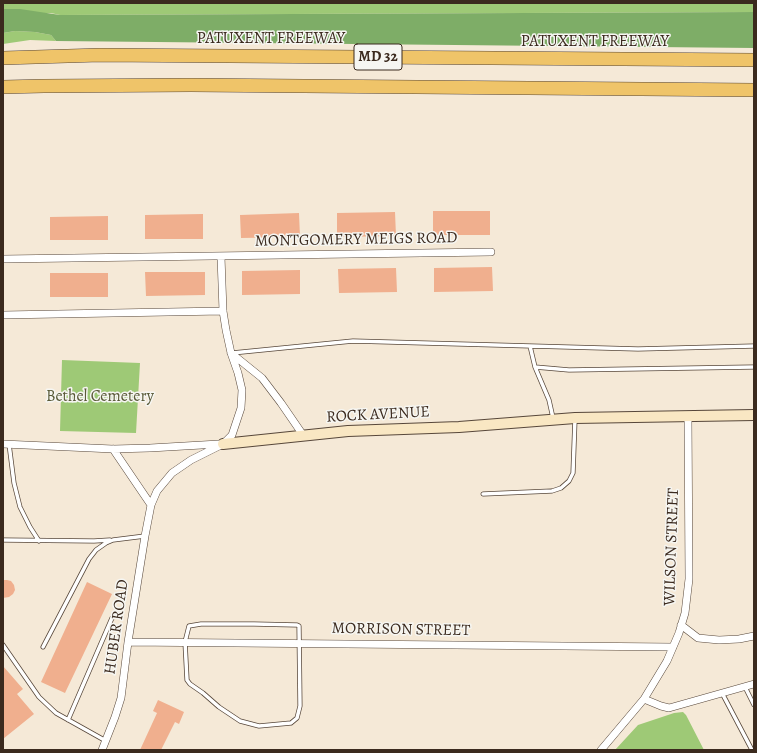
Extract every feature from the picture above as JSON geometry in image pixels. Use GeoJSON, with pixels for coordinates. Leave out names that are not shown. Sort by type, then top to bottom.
{"type":"FeatureCollection","features":[{"type":"Feature","properties":{"kind":"highway","name":"PATUXENT FREEWAY"},"geometry":{"type":"LineString","coordinates":[[3,58],[107,55],[754,60]]}},
{"type":"Feature","properties":{"kind":"highway","name":"MD 32"},"geometry":{"type":"LineString","coordinates":[[3,88],[44,86],[191,85],[754,90]]}},
{"type":"Feature","properties":{"kind":"street","name":"MONTGOMERY MEIGS ROAD"},"geometry":{"type":"LineString","coordinates":[[3,259],[491,252]]}},
{"type":"Feature","properties":{"kind":"street"},"geometry":{"type":"LineString","coordinates":[[221,256],[223,311],[227,339],[242,390],[241,408],[232,434],[223,444]]}},
{"type":"Feature","properties":{"kind":"street"},"geometry":{"type":"LineString","coordinates":[[3,315],[223,311]]}},
{"type":"Feature","properties":{"kind":"street"},"geometry":{"type":"LineString","coordinates":[[231,353],[262,378],[303,435]]}},
{"type":"Feature","properties":{"kind":"street","name":"ROCK AVENUE"},"geometry":{"type":"LineString","coordinates":[[6,444],[113,449],[150,448],[223,444],[303,435],[381,429],[466,427],[575,418],[754,415]]}},
{"type":"Feature","properties":{"kind":"street","name":"WILSON STREET"},"geometry":{"type":"LineString","coordinates":[[602,750],[644,699],[667,661],[681,625],[687,600],[689,579],[688,416]]}},
{"type":"Feature","properties":{"kind":"street","name":"HUBER ROAD"},"geometry":{"type":"LineString","coordinates":[[102,750],[121,698],[128,642],[151,505],[158,491],[172,473],[191,460],[223,444]]}},
{"type":"Feature","properties":{"kind":"street"},"geometry":{"type":"LineString","coordinates":[[113,449],[151,505]]}},
{"type":"Feature","properties":{"kind":"street"},"geometry":{"type":"LineString","coordinates":[[681,625],[698,638],[719,640],[739,639],[754,636]]}},
{"type":"Feature","properties":{"kind":"street","name":"MORRISON STREET"},"geometry":{"type":"LineString","coordinates":[[128,642],[673,646]]}},
{"type":"Feature","properties":{"kind":"street"},"geometry":{"type":"LineString","coordinates":[[644,699],[669,708],[754,684]]}},
{"type":"Feature","properties":{"kind":"lane"},"geometry":{"type":"LineString","coordinates":[[231,353],[353,341],[638,349],[754,346]]}},
{"type":"Feature","properties":{"kind":"lane"},"geometry":{"type":"LineString","coordinates":[[530,346],[536,367],[549,400],[553,420]]}},
{"type":"Feature","properties":{"kind":"lane"},"geometry":{"type":"LineString","coordinates":[[536,367],[569,370],[754,367]]}},
{"type":"Feature","properties":{"kind":"lane"},"geometry":{"type":"LineString","coordinates":[[483,494],[552,491],[561,488],[569,481],[573,473],[575,418]]}},
{"type":"Feature","properties":{"kind":"lane"},"geometry":{"type":"LineString","coordinates":[[6,444],[20,507],[39,541]]}},
{"type":"Feature","properties":{"kind":"lane"},"geometry":{"type":"LineString","coordinates":[[3,540],[94,541],[145,536]]}},
{"type":"Feature","properties":{"kind":"lane"},"geometry":{"type":"LineString","coordinates":[[43,647],[90,559],[96,550],[106,543],[114,540]]}},
{"type":"Feature","properties":{"kind":"lane"},"geometry":{"type":"LineString","coordinates":[[68,720],[112,618]]}},
{"type":"Feature","properties":{"kind":"lane"},"geometry":{"type":"LineString","coordinates":[[191,625],[297,625],[299,628],[300,643],[300,706],[297,718],[291,723],[259,726],[240,721],[219,707],[187,680],[185,642],[187,630],[191,625]]}},
{"type":"Feature","properties":{"kind":"lane"},"geometry":{"type":"LineString","coordinates":[[3,645],[39,697],[56,713],[106,740]]}},
{"type":"Feature","properties":{"kind":"lane"},"geometry":{"type":"LineString","coordinates":[[744,687],[754,705]]}},
{"type":"Feature","properties":{"kind":"lane"},"geometry":{"type":"LineString","coordinates":[[722,693],[752,750]]}},
{"type":"Feature","properties":{"kind":"green space"},"geometry":{"type":"Polygon","coordinates":[[[3,3],[754,3],[754,12],[60,15],[51,13],[3,14],[3,3]]]}},
{"type":"Feature","properties":{"kind":"green space"},"geometry":{"type":"Polygon","coordinates":[[[3,9],[20,9],[60,15],[754,12],[754,48],[56,41],[51,35],[35,32],[15,31],[3,33],[3,9]]]}},
{"type":"Feature","properties":{"kind":"green space"},"geometry":{"type":"Polygon","coordinates":[[[15,31],[35,32],[51,35],[56,41],[30,40],[3,44],[3,33],[15,31]]]}},
{"type":"Feature","properties":{"kind":"green space","name":"Bethel Cemetery"},"geometry":{"type":"Polygon","coordinates":[[[62,360],[140,363],[136,433],[60,431],[62,360]]]}},
{"type":"Feature","properties":{"kind":"green space"},"geometry":{"type":"Polygon","coordinates":[[[683,712],[704,750],[615,750],[638,725],[674,713],[683,712]]]}},
{"type":"Feature","properties":{"kind":"building"},"geometry":{"type":"Polygon","coordinates":[[[433,211],[490,211],[490,235],[433,235],[433,211]]]}},
{"type":"Feature","properties":{"kind":"building"},"geometry":{"type":"Polygon","coordinates":[[[395,212],[396,236],[337,237],[337,213],[395,212]]]}},
{"type":"Feature","properties":{"kind":"building"},"geometry":{"type":"Polygon","coordinates":[[[299,213],[300,237],[241,238],[240,215],[299,213]]]}},
{"type":"Feature","properties":{"kind":"building"},"geometry":{"type":"Polygon","coordinates":[[[203,214],[203,239],[145,239],[145,215],[203,214]]]}},
{"type":"Feature","properties":{"kind":"building"},"geometry":{"type":"Polygon","coordinates":[[[108,216],[108,240],[50,240],[50,217],[108,216]]]}},
{"type":"Feature","properties":{"kind":"building"},"geometry":{"type":"Polygon","coordinates":[[[492,267],[493,291],[434,292],[434,268],[492,267]]]}},
{"type":"Feature","properties":{"kind":"building"},"geometry":{"type":"Polygon","coordinates":[[[396,268],[397,292],[339,293],[338,269],[396,268]]]}},
{"type":"Feature","properties":{"kind":"building"},"geometry":{"type":"Polygon","coordinates":[[[300,270],[300,294],[242,295],[242,271],[300,270]]]}},
{"type":"Feature","properties":{"kind":"building"},"geometry":{"type":"Polygon","coordinates":[[[145,272],[205,272],[205,295],[146,296],[145,272]]]}},
{"type":"Feature","properties":{"kind":"building"},"geometry":{"type":"Polygon","coordinates":[[[50,273],[108,273],[108,297],[50,297],[50,273]]]}},
{"type":"Feature","properties":{"kind":"building"},"geometry":{"type":"Polygon","coordinates":[[[3,580],[11,581],[14,585],[15,590],[9,597],[3,598],[3,580]]]}},
{"type":"Feature","properties":{"kind":"building"},"geometry":{"type":"Polygon","coordinates":[[[87,582],[112,594],[65,693],[41,682],[87,582]]]}},
{"type":"Feature","properties":{"kind":"building"},"geometry":{"type":"Polygon","coordinates":[[[3,666],[23,689],[17,694],[34,714],[3,739],[3,666]]]}},
{"type":"Feature","properties":{"kind":"building"},"geometry":{"type":"Polygon","coordinates":[[[158,700],[184,712],[179,724],[175,722],[161,750],[140,750],[157,713],[153,711],[158,700]]]}}]}
